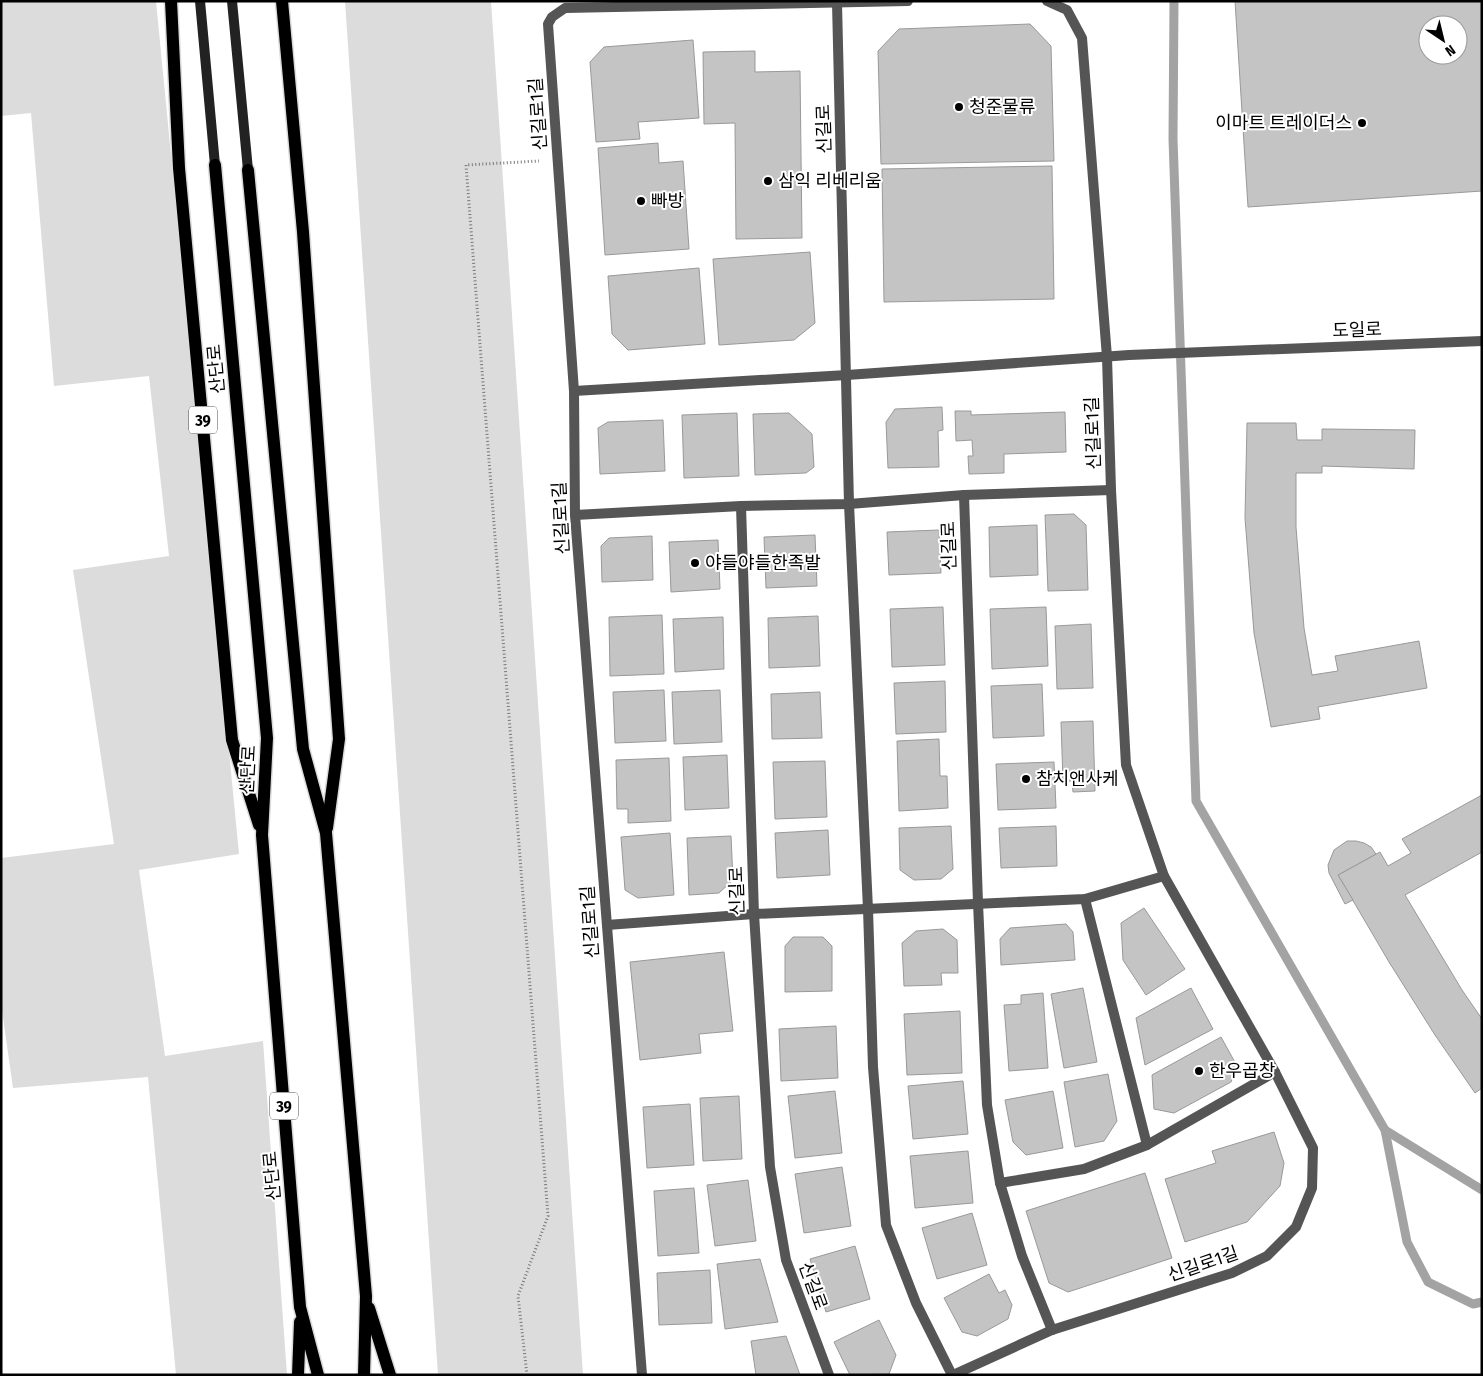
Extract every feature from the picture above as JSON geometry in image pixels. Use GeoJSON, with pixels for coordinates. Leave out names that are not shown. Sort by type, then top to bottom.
{"type":"FeatureCollection","features":[{"type":"Feature","properties":{"kind":"main road","name":"39"},"geometry":{"type":"LineString","coordinates":[[171,1],[180,168],[232,740],[262,835]]}},
{"type":"Feature","properties":{"kind":"main road"},"geometry":{"type":"LineString","coordinates":[[200,1],[215,165]]}},
{"type":"Feature","properties":{"kind":"main road"},"geometry":{"type":"LineString","coordinates":[[232,1],[303,749],[326,833],[366,1296],[364,1375]]}},
{"type":"Feature","properties":{"kind":"main road"},"geometry":{"type":"LineString","coordinates":[[282,1],[303,232],[339,739],[326,833]]}},
{"type":"Feature","properties":{"kind":"main road","name":"산단로"},"geometry":{"type":"LineString","coordinates":[[215,165],[267,738],[262,835],[300,1306],[318,1375]]}},
{"type":"Feature","properties":{"kind":"main road"},"geometry":{"type":"LineString","coordinates":[[366,1296],[390,1375]]}},
{"type":"Feature","properties":{"kind":"main road"},"geometry":{"type":"LineString","coordinates":[[298,1375],[300,1306]]}},
{"type":"Feature","properties":{"kind":"street","name":"신길로1길"},"geometry":{"type":"LineString","coordinates":[[642,1375],[575,515],[574,391],[548,24],[552,18],[565,8],[908,1]]}},
{"type":"Feature","properties":{"kind":"street","name":"신길로1길"},"geometry":{"type":"LineString","coordinates":[[953,1375],[1052,1330],[1232,1273],[1267,1256],[1296,1227],[1312,1188],[1314,1148],[1275,1072],[1164,876],[1126,765],[1107,357],[1082,38],[1067,10],[1047,1]]}},
{"type":"Feature","properties":{"kind":"street","name":"신길로"},"geometry":{"type":"LineString","coordinates":[[837,3],[849,504],[868,909],[873,1067],[886,1226],[916,1303],[953,1375]]}},
{"type":"Feature","properties":{"kind":"street","name":"도일로"},"geometry":{"type":"LineString","coordinates":[[1107,357],[1482,341]]}},
{"type":"Feature","properties":{"kind":"street"},"geometry":{"type":"LineString","coordinates":[[574,391],[1107,357]]}},
{"type":"Feature","properties":{"kind":"street"},"geometry":{"type":"LineString","coordinates":[[964,495],[1112,490]]}},
{"type":"Feature","properties":{"kind":"street","name":"신길로"},"geometry":{"type":"LineString","coordinates":[[829,1375],[786,1260],[770,1167],[754,914],[741,506],[849,504],[964,495],[987,1105],[1000,1183],[1022,1256],[1052,1330]]}},
{"type":"Feature","properties":{"kind":"street"},"geometry":{"type":"LineString","coordinates":[[575,515],[741,506]]}},
{"type":"Feature","properties":{"kind":"street"},"geometry":{"type":"LineString","coordinates":[[607,925],[754,914],[1085,899],[1164,876]]}},
{"type":"Feature","properties":{"kind":"street"},"geometry":{"type":"LineString","coordinates":[[1085,899],[1147,1145]]}},
{"type":"Feature","properties":{"kind":"street"},"geometry":{"type":"LineString","coordinates":[[1000,1183],[1084,1168],[1147,1145],[1275,1072]]}},
{"type":"Feature","properties":{"kind":"path"},"geometry":{"type":"LineString","coordinates":[[528,1375],[518,1296],[548,1216],[466,165],[558,160]]}},
{"type":"Feature","properties":{"kind":"shaded area"},"geometry":{"type":"Polygon","coordinates":[[[1,1],[156,1],[239,854],[139,870],[165,1056],[263,1041],[287,1375],[176,1375],[148,1077],[13,1088],[1,1003],[1,858],[114,844],[73,570],[169,556],[149,376],[54,386],[31,113],[1,116],[1,1]]]}},
{"type":"Feature","properties":{"kind":"shaded area"},"geometry":{"type":"Polygon","coordinates":[[[345,1],[491,1],[583,1375],[438,1375],[345,1]]]}},
{"type":"Feature","properties":{"kind":"building","name":"이마트 트레이더스"},"geometry":{"type":"Polygon","coordinates":[[[1235,1],[1482,1],[1482,191],[1248,207],[1235,1]]]}},
{"type":"Feature","properties":{"kind":"building"},"geometry":{"type":"Polygon","coordinates":[[[1030,24],[1051,46],[1054,161],[881,164],[878,51],[899,29],[1030,24]]]}},
{"type":"Feature","properties":{"kind":"building"},"geometry":{"type":"Polygon","coordinates":[[[693,40],[699,118],[638,122],[640,139],[596,142],[590,62],[604,47],[693,40]]]}},
{"type":"Feature","properties":{"kind":"building","name":"삼익 리베리움"},"geometry":{"type":"Polygon","coordinates":[[[755,51],[755,72],[800,71],[802,238],[736,239],[735,123],[704,124],[703,52],[755,51]]]}},
{"type":"Feature","properties":{"kind":"building"},"geometry":{"type":"Polygon","coordinates":[[[658,143],[659,163],[683,161],[689,249],[605,255],[598,148],[658,143]]]}},
{"type":"Feature","properties":{"kind":"building"},"geometry":{"type":"Polygon","coordinates":[[[1052,166],[1054,299],[884,302],[882,169],[1052,166]]]}},
{"type":"Feature","properties":{"kind":"building"},"geometry":{"type":"Polygon","coordinates":[[[810,252],[815,323],[794,340],[719,345],[713,259],[810,252]]]}},
{"type":"Feature","properties":{"kind":"building"},"geometry":{"type":"Polygon","coordinates":[[[699,268],[705,344],[628,350],[612,334],[608,276],[699,268]]]}},
{"type":"Feature","properties":{"kind":"building"},"geometry":{"type":"Polygon","coordinates":[[[942,407],[943,430],[938,431],[939,467],[888,468],[886,422],[895,409],[942,407]]]}},
{"type":"Feature","properties":{"kind":"building"},"geometry":{"type":"Polygon","coordinates":[[[955,411],[971,411],[971,415],[1065,412],[1066,452],[1004,454],[1004,473],[969,474],[968,456],[973,456],[972,440],[956,441],[955,411]]]}},
{"type":"Feature","properties":{"kind":"building"},"geometry":{"type":"Polygon","coordinates":[[[737,413],[739,476],[684,478],[682,415],[737,413]]]}},
{"type":"Feature","properties":{"kind":"building"},"geometry":{"type":"Polygon","coordinates":[[[789,413],[812,434],[814,467],[806,473],[755,475],[753,414],[789,413]]]}},
{"type":"Feature","properties":{"kind":"building"},"geometry":{"type":"Polygon","coordinates":[[[663,420],[665,471],[600,474],[598,428],[608,422],[663,420]]]}},
{"type":"Feature","properties":{"kind":"building"},"geometry":{"type":"Polygon","coordinates":[[[1247,423],[1296,423],[1297,440],[1322,440],[1322,429],[1415,430],[1414,469],[1322,466],[1322,473],[1296,473],[1296,527],[1304,628],[1312,675],[1338,671],[1335,656],[1419,641],[1427,688],[1318,707],[1320,719],[1271,727],[1254,633],[1245,518],[1247,423]]]}},
{"type":"Feature","properties":{"kind":"building"},"geometry":{"type":"Polygon","coordinates":[[[1074,514],[1086,525],[1088,590],[1048,591],[1045,515],[1074,514]]]}},
{"type":"Feature","properties":{"kind":"building"},"geometry":{"type":"Polygon","coordinates":[[[1037,525],[1038,575],[990,577],[989,527],[1037,525]]]}},
{"type":"Feature","properties":{"kind":"building"},"geometry":{"type":"Polygon","coordinates":[[[939,530],[941,573],[889,575],[887,532],[939,530]]]}},
{"type":"Feature","properties":{"kind":"building"},"geometry":{"type":"Polygon","coordinates":[[[815,535],[817,586],[766,588],[764,537],[815,535]]]}},
{"type":"Feature","properties":{"kind":"building"},"geometry":{"type":"Polygon","coordinates":[[[652,536],[653,580],[602,582],[601,546],[609,538],[652,536]]]}},
{"type":"Feature","properties":{"kind":"building"},"geometry":{"type":"Polygon","coordinates":[[[718,540],[720,589],[671,592],[669,542],[718,540]]]}},
{"type":"Feature","properties":{"kind":"building"},"geometry":{"type":"Polygon","coordinates":[[[943,607],[945,665],[892,667],[890,609],[943,607]]]}},
{"type":"Feature","properties":{"kind":"building"},"geometry":{"type":"Polygon","coordinates":[[[1046,607],[1048,666],[992,669],[990,609],[1046,607]]]}},
{"type":"Feature","properties":{"kind":"building"},"geometry":{"type":"Polygon","coordinates":[[[662,615],[664,674],[610,676],[609,617],[662,615]]]}},
{"type":"Feature","properties":{"kind":"building"},"geometry":{"type":"Polygon","coordinates":[[[818,616],[820,666],[769,668],[768,618],[818,616]]]}},
{"type":"Feature","properties":{"kind":"building"},"geometry":{"type":"Polygon","coordinates":[[[723,617],[724,669],[675,672],[673,619],[723,617]]]}},
{"type":"Feature","properties":{"kind":"building"},"geometry":{"type":"Polygon","coordinates":[[[1091,624],[1093,688],[1057,689],[1055,626],[1091,624]]]}},
{"type":"Feature","properties":{"kind":"building"},"geometry":{"type":"Polygon","coordinates":[[[945,681],[946,732],[896,734],[894,683],[945,681]]]}},
{"type":"Feature","properties":{"kind":"building"},"geometry":{"type":"Polygon","coordinates":[[[1042,684],[1044,736],[993,738],[991,686],[1042,684]]]}},
{"type":"Feature","properties":{"kind":"building"},"geometry":{"type":"Polygon","coordinates":[[[664,690],[666,741],[615,743],[613,692],[664,690]]]}},
{"type":"Feature","properties":{"kind":"building"},"geometry":{"type":"Polygon","coordinates":[[[720,690],[722,742],[674,744],[672,692],[720,690]]]}},
{"type":"Feature","properties":{"kind":"building"},"geometry":{"type":"Polygon","coordinates":[[[820,692],[822,738],[772,739],[771,694],[820,692]]]}},
{"type":"Feature","properties":{"kind":"building"},"geometry":{"type":"Polygon","coordinates":[[[1093,721],[1095,791],[1073,792],[1072,781],[1063,781],[1061,722],[1093,721]]]}},
{"type":"Feature","properties":{"kind":"building"},"geometry":{"type":"Polygon","coordinates":[[[939,739],[940,776],[947,776],[948,808],[899,811],[897,741],[939,739]]]}},
{"type":"Feature","properties":{"kind":"building"},"geometry":{"type":"Polygon","coordinates":[[[727,755],[729,808],[685,810],[683,757],[727,755]]]}},
{"type":"Feature","properties":{"kind":"building"},"geometry":{"type":"Polygon","coordinates":[[[669,758],[671,821],[628,823],[628,809],[617,809],[616,760],[669,758]]]}},
{"type":"Feature","properties":{"kind":"building"},"geometry":{"type":"Polygon","coordinates":[[[825,761],[827,817],[775,819],[773,762],[825,761]]]}},
{"type":"Feature","properties":{"kind":"building"},"geometry":{"type":"Polygon","coordinates":[[[1054,762],[1056,808],[998,810],[996,764],[1054,762]]]}},
{"type":"Feature","properties":{"kind":"building"},"geometry":{"type":"Polygon","coordinates":[[[1482,795],[1482,852],[1405,895],[1462,990],[1482,1019],[1482,1088],[1475,1093],[1435,1035],[1389,962],[1338,875],[1380,852],[1388,866],[1411,853],[1402,839],[1482,795]]]}},
{"type":"Feature","properties":{"kind":"building"},"geometry":{"type":"Polygon","coordinates":[[[951,826],[953,869],[941,879],[914,880],[900,870],[899,828],[951,826]]]}},
{"type":"Feature","properties":{"kind":"building"},"geometry":{"type":"Polygon","coordinates":[[[1056,826],[1057,866],[1001,868],[999,828],[1056,826]]]}},
{"type":"Feature","properties":{"kind":"building"},"geometry":{"type":"Polygon","coordinates":[[[828,830],[830,875],[777,878],[775,833],[828,830]]]}},
{"type":"Feature","properties":{"kind":"building"},"geometry":{"type":"Polygon","coordinates":[[[670,833],[674,895],[638,898],[625,890],[621,837],[670,833]]]}},
{"type":"Feature","properties":{"kind":"building"},"geometry":{"type":"Polygon","coordinates":[[[731,836],[733,880],[719,893],[689,895],[687,838],[731,836]]]}},
{"type":"Feature","properties":{"kind":"building"},"geometry":{"type":"Polygon","coordinates":[[[1347,841],[1364,843],[1371,847],[1376,854],[1338,875],[1353,900],[1345,904],[1329,873],[1328,865],[1334,850],[1347,841]]]}},
{"type":"Feature","properties":{"kind":"building"},"geometry":{"type":"Polygon","coordinates":[[[1144,908],[1185,969],[1146,995],[1123,960],[1121,923],[1144,908]]]}},
{"type":"Feature","properties":{"kind":"building"},"geometry":{"type":"Polygon","coordinates":[[[1066,924],[1073,932],[1075,960],[1001,965],[1000,939],[1010,928],[1066,924]]]}},
{"type":"Feature","properties":{"kind":"building"},"geometry":{"type":"Polygon","coordinates":[[[943,929],[957,940],[958,973],[941,973],[942,985],[904,986],[902,943],[916,931],[943,929]]]}},
{"type":"Feature","properties":{"kind":"building"},"geometry":{"type":"Polygon","coordinates":[[[793,937],[823,937],[832,946],[832,991],[785,992],[785,946],[793,937]]]}},
{"type":"Feature","properties":{"kind":"building"},"geometry":{"type":"Polygon","coordinates":[[[724,952],[733,1031],[699,1034],[701,1053],[640,1060],[630,962],[724,952]]]}},
{"type":"Feature","properties":{"kind":"building"},"geometry":{"type":"Polygon","coordinates":[[[1083,988],[1097,1062],[1064,1068],[1051,994],[1083,988]]]}},
{"type":"Feature","properties":{"kind":"building"},"geometry":{"type":"Polygon","coordinates":[[[1191,988],[1213,1029],[1145,1065],[1136,1018],[1191,988]]]}},
{"type":"Feature","properties":{"kind":"building"},"geometry":{"type":"Polygon","coordinates":[[[1043,993],[1048,1068],[1009,1071],[1004,1005],[1021,1004],[1021,995],[1043,993]]]}},
{"type":"Feature","properties":{"kind":"building"},"geometry":{"type":"Polygon","coordinates":[[[960,1011],[962,1073],[907,1075],[904,1014],[960,1011]]]}},
{"type":"Feature","properties":{"kind":"building"},"geometry":{"type":"Polygon","coordinates":[[[836,1026],[838,1078],[781,1081],[779,1029],[836,1026]]]}},
{"type":"Feature","properties":{"kind":"building"},"geometry":{"type":"Polygon","coordinates":[[[1221,1037],[1237,1066],[1231,1082],[1174,1113],[1154,1109],[1152,1075],[1221,1037]]]}},
{"type":"Feature","properties":{"kind":"building"},"geometry":{"type":"Polygon","coordinates":[[[1108,1074],[1117,1121],[1104,1141],[1075,1147],[1064,1082],[1108,1074]]]}},
{"type":"Feature","properties":{"kind":"building"},"geometry":{"type":"Polygon","coordinates":[[[963,1081],[968,1134],[913,1139],[908,1086],[963,1081]]]}},
{"type":"Feature","properties":{"kind":"building"},"geometry":{"type":"Polygon","coordinates":[[[835,1091],[842,1153],[795,1158],[788,1096],[835,1091]]]}},
{"type":"Feature","properties":{"kind":"building"},"geometry":{"type":"Polygon","coordinates":[[[1053,1091],[1063,1148],[1026,1155],[1013,1142],[1005,1100],[1053,1091]]]}},
{"type":"Feature","properties":{"kind":"building"},"geometry":{"type":"Polygon","coordinates":[[[739,1096],[742,1159],[703,1161],[700,1098],[739,1096]]]}},
{"type":"Feature","properties":{"kind":"building"},"geometry":{"type":"Polygon","coordinates":[[[690,1104],[694,1165],[647,1168],[643,1107],[690,1104]]]}},
{"type":"Feature","properties":{"kind":"building"},"geometry":{"type":"Polygon","coordinates":[[[1274,1132],[1284,1163],[1280,1186],[1247,1222],[1185,1242],[1165,1179],[1216,1163],[1212,1151],[1274,1132]]]}},
{"type":"Feature","properties":{"kind":"building"},"geometry":{"type":"Polygon","coordinates":[[[968,1151],[973,1203],[915,1208],[910,1156],[968,1151]]]}},
{"type":"Feature","properties":{"kind":"building"},"geometry":{"type":"Polygon","coordinates":[[[842,1167],[851,1226],[804,1233],[795,1174],[842,1167]]]}},
{"type":"Feature","properties":{"kind":"building"},"geometry":{"type":"Polygon","coordinates":[[[1145,1173],[1172,1258],[1068,1292],[1049,1283],[1026,1211],[1145,1173]]]}},
{"type":"Feature","properties":{"kind":"building"},"geometry":{"type":"Polygon","coordinates":[[[748,1180],[756,1241],[715,1246],[707,1185],[748,1180]]]}},
{"type":"Feature","properties":{"kind":"building"},"geometry":{"type":"Polygon","coordinates":[[[694,1188],[699,1253],[658,1256],[654,1191],[694,1188]]]}},
{"type":"Feature","properties":{"kind":"building"},"geometry":{"type":"Polygon","coordinates":[[[972,1213],[987,1265],[937,1279],[922,1228],[972,1213]]]}},
{"type":"Feature","properties":{"kind":"building"},"geometry":{"type":"Polygon","coordinates":[[[855,1246],[870,1299],[826,1312],[810,1259],[855,1246]]]}},
{"type":"Feature","properties":{"kind":"building"},"geometry":{"type":"Polygon","coordinates":[[[760,1259],[778,1322],[725,1329],[717,1264],[760,1259]]]}},
{"type":"Feature","properties":{"kind":"building"},"geometry":{"type":"Polygon","coordinates":[[[710,1270],[712,1323],[659,1325],[657,1273],[710,1270]]]}},
{"type":"Feature","properties":{"kind":"building"},"geometry":{"type":"Polygon","coordinates":[[[989,1274],[999,1293],[1005,1290],[1012,1305],[1008,1319],[977,1336],[962,1332],[944,1298],[989,1274]]]}},
{"type":"Feature","properties":{"kind":"building"},"geometry":{"type":"Polygon","coordinates":[[[879,1320],[896,1355],[889,1374],[850,1375],[834,1342],[879,1320]]]}},
{"type":"Feature","properties":{"kind":"building"},"geometry":{"type":"Polygon","coordinates":[[[786,1336],[800,1375],[756,1375],[751,1341],[786,1336]]]}},
{"type":"Feature","properties":{"kind":"waterway"},"geometry":{"type":"LineString","coordinates":[[1174,1],[1173,139],[1196,801],[1385,1130],[1407,1242],[1428,1282],[1473,1304],[1482,1302]]}},
{"type":"Feature","properties":{"kind":"waterway"},"geometry":{"type":"LineString","coordinates":[[1385,1130],[1482,1190]]}},
{"type":"Feature","properties":{"kind":"place","name":"청준물류"},"geometry":{"type":"Point","coordinates":[959,107]}},
{"type":"Feature","properties":{"kind":"place","name":"이마트 트레이더스"},"geometry":{"type":"Point","coordinates":[1362,123]}},
{"type":"Feature","properties":{"kind":"place","name":"삼익 리베리움"},"geometry":{"type":"Point","coordinates":[768,181]}},
{"type":"Feature","properties":{"kind":"place","name":"빠방"},"geometry":{"type":"Point","coordinates":[641,201]}},
{"type":"Feature","properties":{"kind":"place","name":"야들야들한족발"},"geometry":{"type":"Point","coordinates":[695,563]}},
{"type":"Feature","properties":{"kind":"place","name":"참치앤사케"},"geometry":{"type":"Point","coordinates":[1026,779]}},
{"type":"Feature","properties":{"kind":"place","name":"한우곱창"},"geometry":{"type":"Point","coordinates":[1199,1071]}}]}
